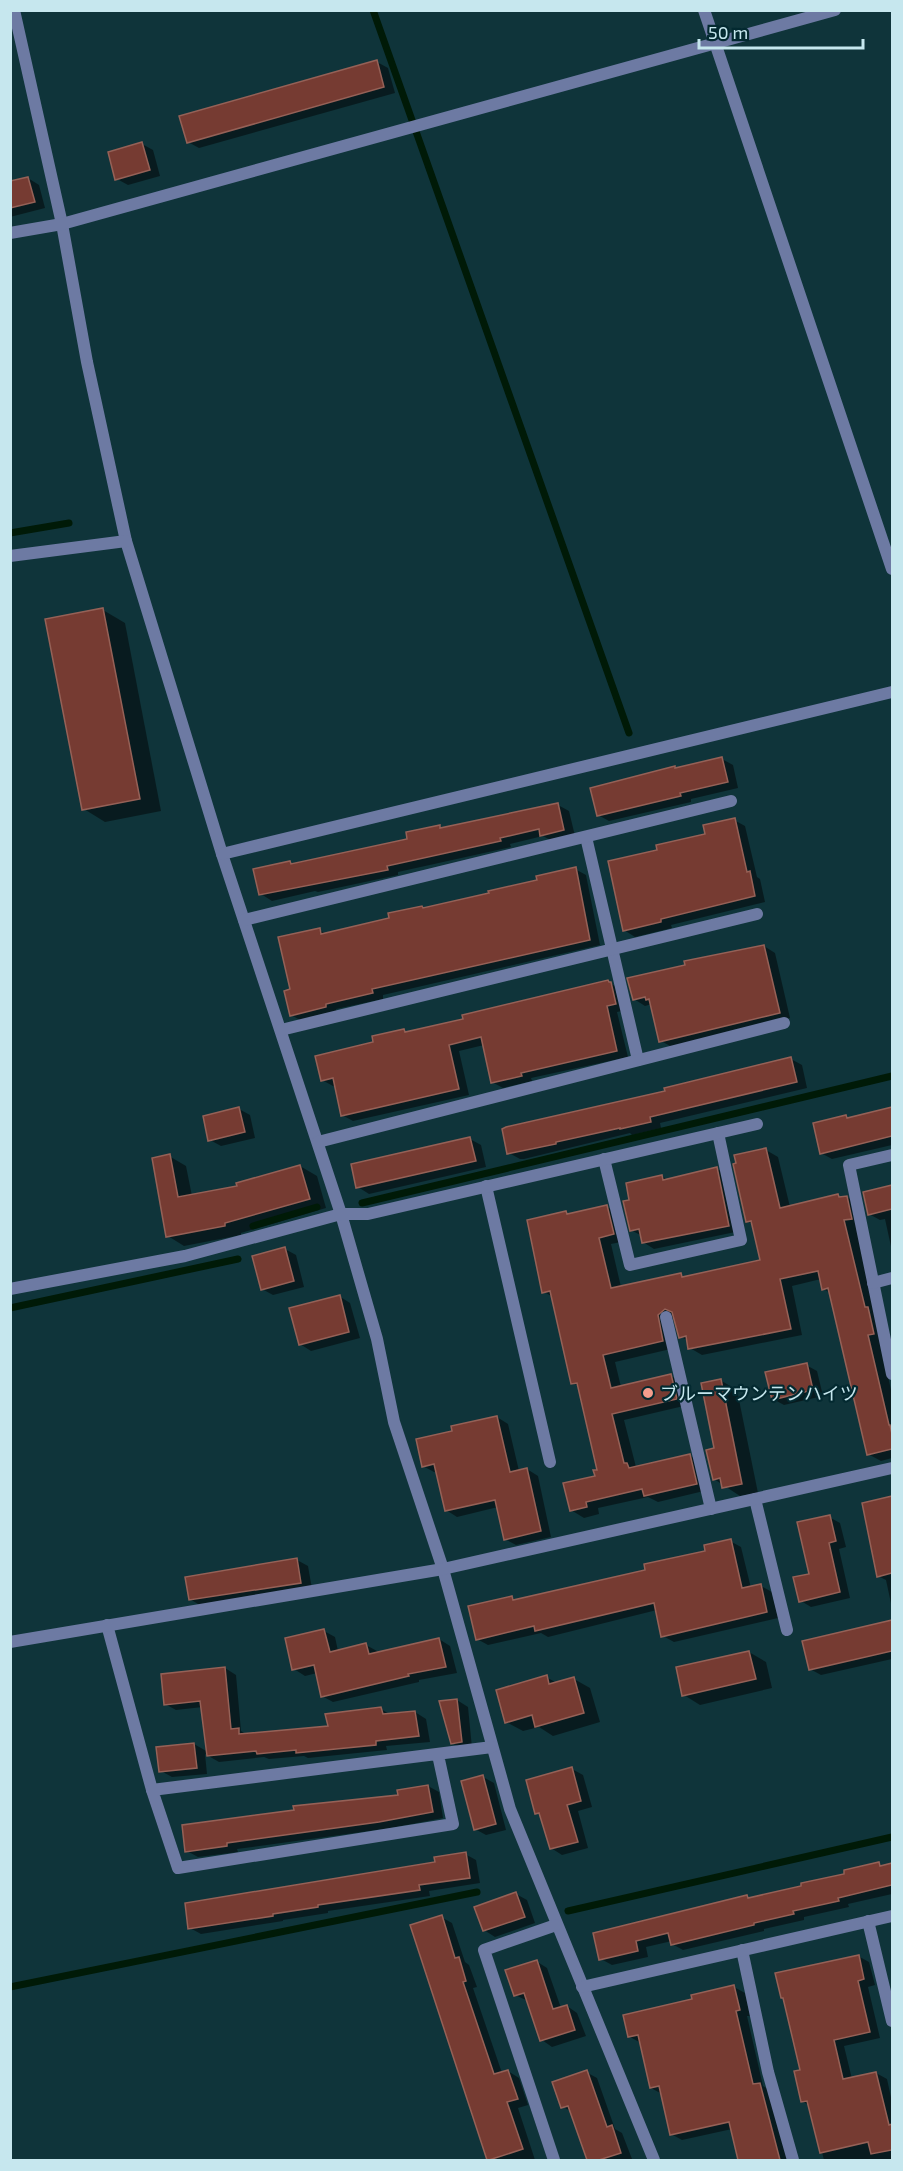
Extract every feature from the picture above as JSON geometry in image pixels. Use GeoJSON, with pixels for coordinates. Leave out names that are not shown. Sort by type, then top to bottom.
{"type":"FeatureCollection","features":[{"type":"Feature","properties":{"kind":"street"},"geometry":{"type":"LineString","coordinates":[[14,10],[62,224],[87,362],[126,541],[222,854],[341,1214],[377,1339],[394,1422],[443,1569],[510,1809],[654,2160]]}},
{"type":"Feature","properties":{"kind":"street"},"geometry":{"type":"LineString","coordinates":[[704,10],[892,569]]}},
{"type":"Feature","properties":{"kind":"street"},"geometry":{"type":"LineString","coordinates":[[10,233],[62,224],[835,10]]}},
{"type":"Feature","properties":{"kind":"street"},"geometry":{"type":"LineString","coordinates":[[10,556],[126,541]]}},
{"type":"Feature","properties":{"kind":"street"},"geometry":{"type":"LineString","coordinates":[[222,854],[892,692]]}},
{"type":"Feature","properties":{"kind":"street"},"geometry":{"type":"LineString","coordinates":[[244,920],[731,801]]}},
{"type":"Feature","properties":{"kind":"street"},"geometry":{"type":"LineString","coordinates":[[586,837],[638,1060]]}},
{"type":"Feature","properties":{"kind":"street"},"geometry":{"type":"LineString","coordinates":[[281,1030],[757,914]]}},
{"type":"Feature","properties":{"kind":"street"},"geometry":{"type":"LineString","coordinates":[[318,1142],[784,1023]]}},
{"type":"Feature","properties":{"kind":"street"},"geometry":{"type":"LineString","coordinates":[[10,1289],[185,1256],[341,1214],[368,1214],[757,1124]]}},
{"type":"Feature","properties":{"kind":"street"},"geometry":{"type":"LineString","coordinates":[[604,1160],[630,1265],[741,1240],[718,1133]]}},
{"type":"Feature","properties":{"kind":"street"},"geometry":{"type":"LineString","coordinates":[[892,1155],[849,1165],[892,1374]]}},
{"type":"Feature","properties":{"kind":"street"},"geometry":{"type":"LineString","coordinates":[[486,1186],[550,1462]]}},
{"type":"Feature","properties":{"kind":"street"},"geometry":{"type":"LineString","coordinates":[[873,1282],[892,1278]]}},
{"type":"Feature","properties":{"kind":"street"},"geometry":{"type":"LineString","coordinates":[[666,1317],[711,1509]]}},
{"type":"Feature","properties":{"kind":"street"},"geometry":{"type":"LineString","coordinates":[[10,1641],[443,1569],[892,1468]]}},
{"type":"Feature","properties":{"kind":"street"},"geometry":{"type":"LineString","coordinates":[[755,1499],[787,1630]]}},
{"type":"Feature","properties":{"kind":"street"},"geometry":{"type":"LineString","coordinates":[[107,1625],[152,1790],[178,1868],[453,1824],[438,1755]]}},
{"type":"Feature","properties":{"kind":"street"},"geometry":{"type":"LineString","coordinates":[[152,1790],[492,1747]]}},
{"type":"Feature","properties":{"kind":"street"},"geometry":{"type":"LineString","coordinates":[[582,1987],[892,1916]]}},
{"type":"Feature","properties":{"kind":"street"},"geometry":{"type":"LineString","coordinates":[[868,1921],[892,2021]]}},
{"type":"Feature","properties":{"kind":"street"},"geometry":{"type":"LineString","coordinates":[[554,2160],[484,1950],[556,1925]]}},
{"type":"Feature","properties":{"kind":"street"},"geometry":{"type":"LineString","coordinates":[[742,1950],[768,2072],[793,2160]]}},
{"type":"Feature","properties":{"kind":"building"},"geometry":{"type":"Polygon","coordinates":[[[377,60],[384,87],[187,143],[179,116],[377,60]]]}},
{"type":"Feature","properties":{"kind":"building"},"geometry":{"type":"Polygon","coordinates":[[[142,142],[150,170],[115,180],[108,152],[142,142]]]}},
{"type":"Feature","properties":{"kind":"building"},"geometry":{"type":"Polygon","coordinates":[[[28,177],[35,202],[10,208],[10,181],[28,177]]]}},
{"type":"Feature","properties":{"kind":"building"},"geometry":{"type":"Polygon","coordinates":[[[103,608],[140,799],[82,810],[45,619],[103,608]]]}},
{"type":"Feature","properties":{"kind":"building"},"geometry":{"type":"Polygon","coordinates":[[[722,757],[728,782],[597,816],[590,788],[675,766],[675,768],[722,757]]]}},
{"type":"Feature","properties":{"kind":"building"},"geometry":{"type":"Polygon","coordinates":[[[558,803],[564,830],[540,836],[539,829],[500,838],[501,841],[387,866],[388,870],[259,895],[253,869],[290,861],[291,864],[407,839],[406,832],[440,825],[440,828],[558,803]]]}},
{"type":"Feature","properties":{"kind":"building"},"geometry":{"type":"Polygon","coordinates":[[[735,818],[755,896],[661,919],[661,922],[623,931],[608,861],[657,850],[656,845],[705,834],[703,825],[735,818]]]}},
{"type":"Feature","properties":{"kind":"building"},"geometry":{"type":"Polygon","coordinates":[[[576,867],[590,940],[372,989],[373,993],[326,1004],[326,1007],[290,1016],[284,991],[290,989],[278,937],[320,928],[321,934],[389,918],[388,913],[422,906],[423,908],[489,893],[488,891],[537,880],[536,876],[576,867]]]}},
{"type":"Feature","properties":{"kind":"building"},"geometry":{"type":"Polygon","coordinates":[[[764,945],[780,1013],[659,1042],[649,999],[646,1000],[645,997],[633,1000],[627,978],[685,965],[684,961],[764,945]]]}},
{"type":"Feature","properties":{"kind":"building"},"geometry":{"type":"Polygon","coordinates":[[[608,980],[611,982],[616,1004],[607,1006],[617,1051],[521,1073],[522,1076],[491,1083],[481,1037],[449,1045],[459,1089],[341,1116],[333,1078],[321,1081],[315,1056],[373,1042],[372,1036],[404,1029],[405,1032],[463,1019],[462,1015],[608,980]]]}},
{"type":"Feature","properties":{"kind":"building"},"geometry":{"type":"Polygon","coordinates":[[[791,1057],[797,1082],[650,1117],[651,1122],[507,1154],[502,1129],[506,1127],[665,1091],[664,1088],[791,1057]]]}},
{"type":"Feature","properties":{"kind":"building"},"geometry":{"type":"Polygon","coordinates":[[[239,1107],[245,1132],[208,1141],[203,1116],[239,1107]]]}},
{"type":"Feature","properties":{"kind":"building"},"geometry":{"type":"Polygon","coordinates":[[[892,1107],[892,1136],[820,1154],[813,1123],[846,1115],[847,1118],[892,1107]]]}},
{"type":"Feature","properties":{"kind":"building"},"geometry":{"type":"Polygon","coordinates":[[[470,1137],[476,1161],[356,1188],[351,1164],[470,1137]]]}},
{"type":"Feature","properties":{"kind":"building"},"geometry":{"type":"Polygon","coordinates":[[[766,1148],[780,1208],[838,1194],[839,1197],[847,1196],[852,1219],[844,1220],[865,1307],[868,1307],[874,1334],[868,1335],[892,1434],[892,1449],[867,1455],[828,1288],[822,1290],[818,1271],[780,1279],[791,1329],[688,1349],[686,1336],[679,1338],[672,1312],[665,1309],[658,1315],[663,1341],[603,1355],[611,1388],[671,1374],[677,1399],[612,1414],[624,1463],[627,1463],[629,1468],[690,1454],[697,1484],[644,1496],[642,1489],[586,1502],[587,1507],[570,1511],[563,1483],[595,1476],[593,1470],[597,1470],[577,1383],[571,1384],[550,1291],[542,1293],[527,1220],[607,1205],[614,1234],[599,1238],[611,1288],[681,1273],[682,1277],[760,1260],[751,1221],[746,1222],[733,1164],[736,1163],[734,1155],[766,1148]]]}},
{"type":"Feature","properties":{"kind":"building"},"geometry":{"type":"Polygon","coordinates":[[[170,1154],[178,1197],[237,1186],[236,1183],[300,1165],[310,1199],[225,1223],[225,1226],[166,1237],[152,1158],[170,1154]]]}},
{"type":"Feature","properties":{"kind":"building"},"geometry":{"type":"Polygon","coordinates":[[[717,1167],[729,1226],[642,1243],[639,1229],[630,1231],[623,1201],[629,1200],[626,1183],[662,1175],[663,1180],[717,1167]]]}},
{"type":"Feature","properties":{"kind":"building"},"geometry":{"type":"Polygon","coordinates":[[[892,1185],[892,1209],[868,1215],[863,1192],[892,1185]]]}},
{"type":"Feature","properties":{"kind":"building"},"geometry":{"type":"Polygon","coordinates":[[[285,1247],[294,1281],[261,1290],[252,1256],[285,1247]]]}},
{"type":"Feature","properties":{"kind":"building"},"geometry":{"type":"Polygon","coordinates":[[[340,1295],[349,1332],[299,1345],[289,1308],[340,1295]]]}},
{"type":"Feature","properties":{"kind":"building"},"geometry":{"type":"Polygon","coordinates":[[[807,1363],[813,1390],[772,1400],[765,1372],[807,1363]]]}},
{"type":"Feature","properties":{"kind":"building"},"geometry":{"type":"Polygon","coordinates":[[[721,1379],[742,1484],[722,1488],[720,1478],[713,1480],[706,1450],[714,1448],[701,1383],[721,1379]]]}},
{"type":"Feature","properties":{"kind":"building"},"geometry":{"type":"Polygon","coordinates":[[[497,1416],[510,1472],[527,1468],[541,1531],[504,1540],[495,1500],[445,1511],[434,1464],[422,1467],[416,1439],[452,1431],[451,1426],[497,1416]]]}},
{"type":"Feature","properties":{"kind":"building"},"geometry":{"type":"Polygon","coordinates":[[[892,1496],[892,1573],[877,1577],[862,1503],[892,1496]]]}},
{"type":"Feature","properties":{"kind":"building"},"geometry":{"type":"Polygon","coordinates":[[[830,1515],[836,1541],[829,1543],[840,1592],[799,1602],[793,1577],[809,1574],[797,1522],[830,1515]]]}},
{"type":"Feature","properties":{"kind":"building"},"geometry":{"type":"Polygon","coordinates":[[[731,1539],[742,1588],[761,1584],[767,1612],[661,1637],[654,1603],[535,1631],[534,1626],[476,1640],[468,1606],[512,1596],[513,1600],[645,1570],[644,1564],[705,1551],[704,1545],[731,1539]]]}},
{"type":"Feature","properties":{"kind":"building"},"geometry":{"type":"Polygon","coordinates":[[[297,1558],[301,1583],[189,1600],[185,1577],[297,1558]]]}},
{"type":"Feature","properties":{"kind":"building"},"geometry":{"type":"Polygon","coordinates":[[[892,1620],[892,1651],[809,1670],[802,1641],[892,1620]]]}},
{"type":"Feature","properties":{"kind":"building"},"geometry":{"type":"Polygon","coordinates":[[[324,1629],[330,1652],[366,1643],[369,1654],[439,1638],[446,1667],[408,1674],[409,1676],[321,1697],[314,1665],[292,1670],[285,1638],[324,1629]]]}},
{"type":"Feature","properties":{"kind":"building"},"geometry":{"type":"Polygon","coordinates":[[[749,1651],[756,1679],[682,1696],[676,1667],[749,1651]]]}},
{"type":"Feature","properties":{"kind":"building"},"geometry":{"type":"Polygon","coordinates":[[[225,1667],[231,1729],[239,1728],[239,1734],[328,1726],[325,1714],[381,1707],[383,1714],[415,1711],[419,1736],[376,1741],[376,1745],[296,1753],[296,1750],[257,1754],[256,1751],[207,1756],[200,1701],[164,1705],[161,1674],[225,1667]]]}},
{"type":"Feature","properties":{"kind":"building"},"geometry":{"type":"Polygon","coordinates":[[[547,1675],[549,1684],[574,1677],[584,1713],[535,1727],[532,1715],[505,1723],[496,1690],[547,1675]]]}},
{"type":"Feature","properties":{"kind":"building"},"geometry":{"type":"Polygon","coordinates":[[[457,1699],[462,1742],[451,1744],[439,1701],[457,1699]]]}},
{"type":"Feature","properties":{"kind":"building"},"geometry":{"type":"Polygon","coordinates":[[[194,1743],[197,1768],[159,1772],[156,1747],[194,1743]]]}},
{"type":"Feature","properties":{"kind":"building"},"geometry":{"type":"Polygon","coordinates":[[[572,1767],[581,1801],[567,1805],[578,1842],[550,1849],[539,1813],[535,1814],[526,1780],[572,1767]]]}},
{"type":"Feature","properties":{"kind":"building"},"geometry":{"type":"Polygon","coordinates":[[[483,1775],[496,1824],[474,1830],[461,1781],[483,1775]]]}},
{"type":"Feature","properties":{"kind":"building"},"geometry":{"type":"Polygon","coordinates":[[[428,1785],[433,1812],[379,1822],[227,1843],[227,1846],[185,1852],[182,1825],[294,1810],[293,1806],[398,1795],[397,1790],[428,1785]]]}},
{"type":"Feature","properties":{"kind":"building"},"geometry":{"type":"Polygon","coordinates":[[[466,1852],[470,1878],[419,1885],[420,1890],[318,1905],[318,1907],[273,1914],[273,1916],[188,1929],[185,1903],[435,1862],[434,1857],[466,1852]]]}},
{"type":"Feature","properties":{"kind":"building"},"geometry":{"type":"Polygon","coordinates":[[[879,1862],[880,1866],[892,1863],[892,1885],[838,1898],[839,1901],[793,1911],[794,1914],[754,1923],[754,1925],[671,1945],[668,1933],[636,1941],[638,1951],[599,1960],[593,1933],[747,1895],[748,1898],[801,1886],[801,1883],[844,1874],[844,1870],[879,1862]]]}},
{"type":"Feature","properties":{"kind":"building"},"geometry":{"type":"Polygon","coordinates":[[[516,1892],[525,1917],[483,1931],[474,1907],[516,1892]]]}},
{"type":"Feature","properties":{"kind":"building"},"geometry":{"type":"Polygon","coordinates":[[[442,1915],[455,1958],[459,1957],[466,1981],[463,1982],[494,2074],[508,2070],[518,2099],[507,2102],[523,2149],[489,2160],[487,2160],[410,1925],[442,1915]]]}},
{"type":"Feature","properties":{"kind":"building"},"geometry":{"type":"Polygon","coordinates":[[[859,1955],[864,1979],[858,1981],[870,2032],[834,2040],[843,2079],[876,2072],[889,2125],[892,2124],[892,2150],[871,2154],[868,2142],[820,2153],[807,2101],[801,2102],[794,2071],[800,2070],[775,1973],[859,1955]]]}},
{"type":"Feature","properties":{"kind":"building"},"geometry":{"type":"Polygon","coordinates":[[[537,1960],[553,2009],[567,2005],[575,2030],[540,2041],[524,1993],[514,1996],[505,1970],[537,1960]]]}},
{"type":"Feature","properties":{"kind":"building"},"geometry":{"type":"Polygon","coordinates":[[[734,1985],[740,2010],[736,2011],[753,2084],[760,2083],[780,2160],[738,2160],[729,2122],[670,2135],[659,2086],[650,2088],[638,2035],[628,2037],[623,2015],[692,1999],[691,1995],[734,1985]]]}},
{"type":"Feature","properties":{"kind":"building"},"geometry":{"type":"Polygon","coordinates":[[[587,2070],[607,2127],[612,2125],[621,2153],[599,2160],[587,2160],[568,2106],[561,2108],[552,2082],[587,2070]]]}},
{"type":"Feature","properties":{"kind":"waterway"},"geometry":{"type":"LineString","coordinates":[[373,10],[629,733]]}},
{"type":"Feature","properties":{"kind":"waterway"},"geometry":{"type":"LineString","coordinates":[[10,533],[69,523]]}},
{"type":"Feature","properties":{"kind":"waterway"},"geometry":{"type":"LineString","coordinates":[[362,1203],[892,1076]]}},
{"type":"Feature","properties":{"kind":"waterway"},"geometry":{"type":"LineString","coordinates":[[253,1226],[317,1207]]}},
{"type":"Feature","properties":{"kind":"waterway"},"geometry":{"type":"LineString","coordinates":[[10,1308],[238,1259]]}},
{"type":"Feature","properties":{"kind":"waterway"},"geometry":{"type":"LineString","coordinates":[[568,1911],[892,1837]]}},
{"type":"Feature","properties":{"kind":"waterway"},"geometry":{"type":"LineString","coordinates":[[10,1987],[477,1892]]}},
{"type":"Feature","properties":{"kind":"place","name":"ブルーマウンテンハイツ"},"geometry":{"type":"Point","coordinates":[648,1393]}}]}
